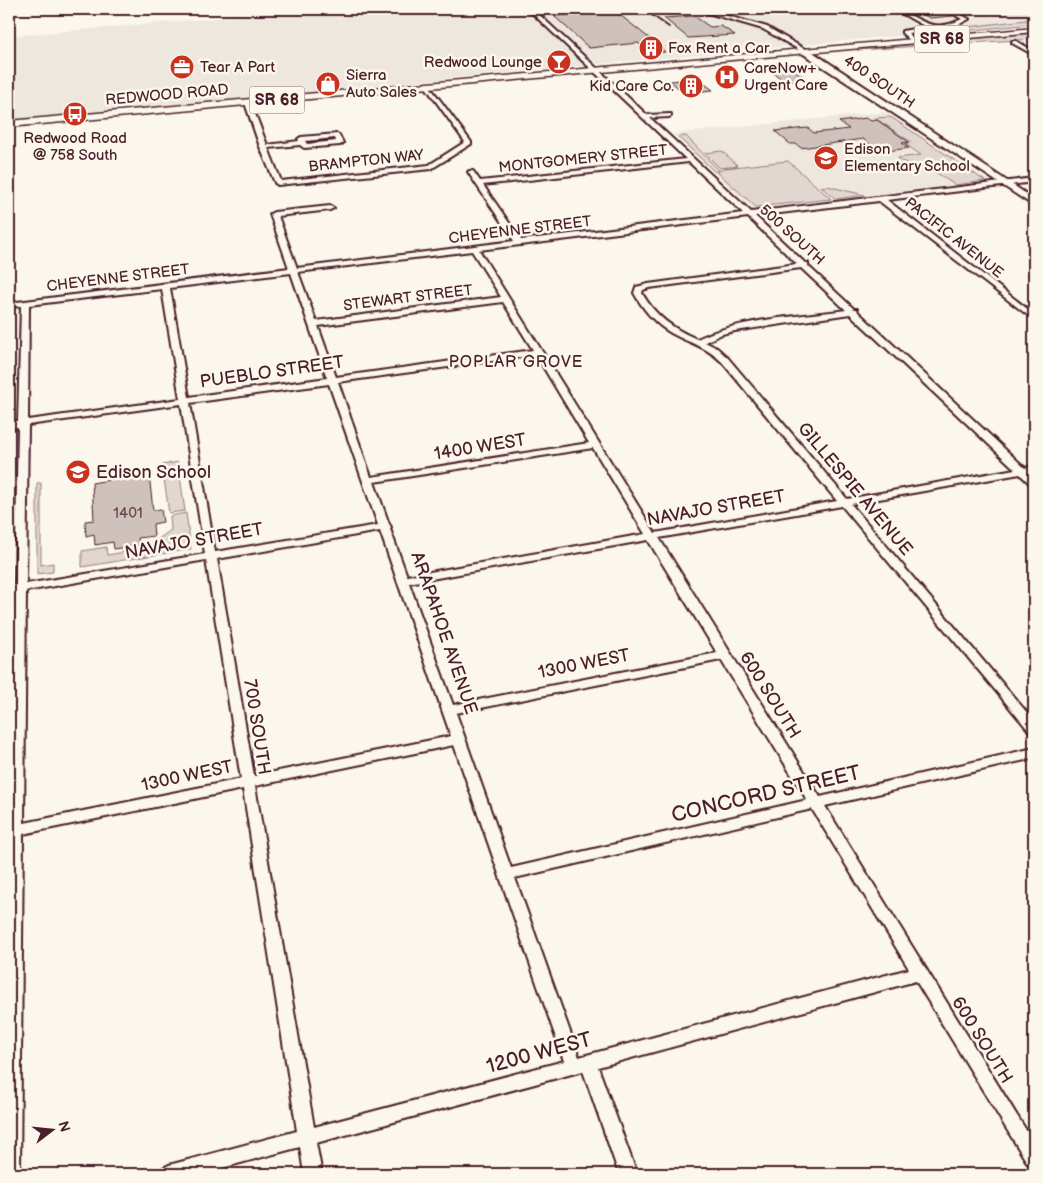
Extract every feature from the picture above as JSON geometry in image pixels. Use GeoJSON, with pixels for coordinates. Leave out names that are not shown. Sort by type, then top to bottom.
{"type":"FeatureCollection","features":[{"type":"Feature","properties":{"kind":"main road","name":"REDWOOD ROAD"},"geometry":{"type":"LineString","coordinates":[[805,51],[815,48],[911,38],[1034,28]]}},
{"type":"Feature","properties":{"kind":"main road","name":"REDWOOD ROAD"},"geometry":{"type":"LineString","coordinates":[[9,124],[249,105],[1034,28]]}},
{"type":"Feature","properties":{"kind":"main road","name":"400 SOUTH"},"geometry":{"type":"LineString","coordinates":[[805,51],[1034,203]]}},
{"type":"Feature","properties":{"kind":"street","name":"500 SOUTH"},"geometry":{"type":"LineString","coordinates":[[530,9],[750,215],[1029,470],[1034,482]]}},
{"type":"Feature","properties":{"kind":"street","name":"400 SOUTH"},"geometry":{"type":"LineString","coordinates":[[697,9],[765,28],[805,51]]}},
{"type":"Feature","properties":{"kind":"street"},"geometry":{"type":"LineString","coordinates":[[896,9],[931,28]]}},
{"type":"Feature","properties":{"kind":"street"},"geometry":{"type":"LineString","coordinates":[[911,38],[904,32],[954,24],[966,19],[947,9]]}},
{"type":"Feature","properties":{"kind":"street"},"geometry":{"type":"LineString","coordinates":[[1014,42],[1034,52]]}},
{"type":"Feature","properties":{"kind":"street","name":"BRAMPTON WAY"},"geometry":{"type":"LineString","coordinates":[[263,147],[278,183],[431,167],[469,143],[428,86]]}},
{"type":"Feature","properties":{"kind":"street"},"geometry":{"type":"LineString","coordinates":[[249,105],[263,147],[303,143],[304,146],[340,143],[337,136],[301,139],[303,143]]}},
{"type":"Feature","properties":{"kind":"street"},"geometry":{"type":"LineString","coordinates":[[646,118],[669,115]]}},
{"type":"Feature","properties":{"kind":"street","name":"MONTGOMERY STREET"},"geometry":{"type":"LineString","coordinates":[[479,183],[691,160]]}},
{"type":"Feature","properties":{"kind":"street"},"geometry":{"type":"LineString","coordinates":[[471,172],[520,244]]}},
{"type":"Feature","properties":{"kind":"street","name":"CHEYENNE STREET"},"geometry":{"type":"LineString","coordinates":[[9,305],[1034,180]]}},
{"type":"Feature","properties":{"kind":"street","name":"PACIFIC AVENUE"},"geometry":{"type":"LineString","coordinates":[[881,199],[1034,318]]}},
{"type":"Feature","properties":{"kind":"street","name":"ARAPAHOE AVENUE"},"geometry":{"type":"LineString","coordinates":[[330,208],[274,214],[508,874],[581,1064],[628,1174]]}},
{"type":"Feature","properties":{"kind":"street","name":"600 SOUTH"},"geometry":{"type":"LineString","coordinates":[[475,249],[1034,1158]]}},
{"type":"Feature","properties":{"kind":"street","name":"GILLESPIE AVENUE"},"geometry":{"type":"LineString","coordinates":[[805,265],[648,286],[639,289],[638,294],[663,324],[674,332],[713,348],[725,360],[1034,729]]}},
{"type":"Feature","properties":{"kind":"street","name":"700 SOUTH"},"geometry":{"type":"LineString","coordinates":[[166,286],[313,1174]]}},
{"type":"Feature","properties":{"kind":"street","name":"STEWART STREET"},"geometry":{"type":"LineString","coordinates":[[314,324],[506,299]]}},
{"type":"Feature","properties":{"kind":"street"},"geometry":{"type":"LineString","coordinates":[[11,1174],[15,589],[23,423],[25,303]]}},
{"type":"Feature","properties":{"kind":"street"},"geometry":{"type":"LineString","coordinates":[[698,341],[719,332],[735,328],[854,311]]}},
{"type":"Feature","properties":{"kind":"street","name":"PUEBLO STREET"},"geometry":{"type":"LineString","coordinates":[[9,425],[539,352]]}},
{"type":"Feature","properties":{"kind":"street","name":"1400 WEST"},"geometry":{"type":"LineString","coordinates":[[369,480],[596,445]]}},
{"type":"Feature","properties":{"kind":"street","name":"NAVAJO STREET"},"geometry":{"type":"LineString","coordinates":[[404,580],[1029,470]]}},
{"type":"Feature","properties":{"kind":"street","name":"NAVAJO STREET"},"geometry":{"type":"LineString","coordinates":[[15,589],[386,527]]}},
{"type":"Feature","properties":{"kind":"street","name":"1300 WEST"},"geometry":{"type":"LineString","coordinates":[[450,710],[725,655]]}},
{"type":"Feature","properties":{"kind":"street","name":"1300 WEST"},"geometry":{"type":"LineString","coordinates":[[13,830],[460,739]]}},
{"type":"Feature","properties":{"kind":"street","name":"CONCORD STREET"},"geometry":{"type":"LineString","coordinates":[[508,874],[1034,753]]}},
{"type":"Feature","properties":{"kind":"street","name":"1200 WEST"},"geometry":{"type":"LineString","coordinates":[[169,1174],[920,973]]}},
{"type":"Feature","properties":{"kind":"shaded area"},"geometry":{"type":"Polygon","coordinates":[[[324,9],[1034,9],[1034,23],[9,120],[9,36],[324,9]]]}},
{"type":"Feature","properties":{"kind":"shaded area"},"geometry":{"type":"Polygon","coordinates":[[[1034,19],[1034,24],[915,36],[909,34],[1034,19]]]}},
{"type":"Feature","properties":{"kind":"shaded area"},"geometry":{"type":"Polygon","coordinates":[[[1034,33],[1034,39],[857,50],[1034,33]]]}},
{"type":"Feature","properties":{"kind":"shaded area","name":"Edison Elementary School"},"geometry":{"type":"Polygon","coordinates":[[[885,112],[989,181],[753,209],[673,134],[885,112]]]}},
{"type":"Feature","properties":{"kind":"shaded area"},"geometry":{"type":"Polygon","coordinates":[[[890,117],[985,181],[955,185],[929,168],[900,161],[898,158],[921,155],[905,144],[911,142],[875,118],[890,117]]]}},
{"type":"Feature","properties":{"kind":"shaded area"},"geometry":{"type":"Polygon","coordinates":[[[686,136],[719,170],[715,172],[678,137],[686,136]]]}},
{"type":"Feature","properties":{"kind":"shaded area"},"geometry":{"type":"Polygon","coordinates":[[[722,151],[738,166],[720,168],[705,153],[722,151]]]}},
{"type":"Feature","properties":{"kind":"shaded area"},"geometry":{"type":"Polygon","coordinates":[[[788,161],[831,199],[756,207],[717,172],[725,168],[788,161]]]}},
{"type":"Feature","properties":{"kind":"shaded area"},"geometry":{"type":"Polygon","coordinates":[[[827,186],[865,195],[836,199],[821,187],[827,186]]]}},
{"type":"Feature","properties":{"kind":"shaded area"},"geometry":{"type":"Polygon","coordinates":[[[178,462],[185,511],[169,513],[162,465],[178,462]]]}},
{"type":"Feature","properties":{"kind":"shaded area"},"geometry":{"type":"Polygon","coordinates":[[[37,483],[41,483],[41,565],[53,563],[53,572],[37,574],[37,483]]]}},
{"type":"Feature","properties":{"kind":"shaded area"},"geometry":{"type":"Polygon","coordinates":[[[186,513],[191,549],[82,567],[82,551],[106,547],[107,555],[144,549],[171,530],[170,516],[186,513]]]}},
{"type":"Feature","properties":{"kind":"building"},"geometry":{"type":"Polygon","coordinates":[[[912,9],[943,9],[953,16],[930,18],[912,9]]]}},
{"type":"Feature","properties":{"kind":"building"},"geometry":{"type":"Polygon","coordinates":[[[615,11],[665,52],[650,53],[638,43],[589,48],[554,16],[615,11]]]}},
{"type":"Feature","properties":{"kind":"building"},"geometry":{"type":"Polygon","coordinates":[[[694,16],[710,27],[721,26],[735,35],[688,38],[664,18],[694,16]]]}},
{"type":"Feature","properties":{"kind":"building"},"geometry":{"type":"Polygon","coordinates":[[[785,64],[807,79],[784,81],[765,66],[785,64]]]}},
{"type":"Feature","properties":{"kind":"building","name":"Kid Care Co."},"geometry":{"type":"Polygon","coordinates":[[[698,79],[713,90],[684,93],[670,81],[698,79]]]}},
{"type":"Feature","properties":{"kind":"building","name":"Edison Elementary School"},"geometry":{"type":"Polygon","coordinates":[[[866,118],[871,121],[877,120],[909,142],[902,143],[909,148],[887,151],[880,145],[873,146],[863,139],[801,148],[796,144],[790,144],[775,131],[808,128],[814,133],[849,129],[839,122],[866,118]]]}},
{"type":"Feature","properties":{"kind":"building"},"geometry":{"type":"Polygon","coordinates":[[[132,472],[132,477],[149,474],[153,510],[161,509],[163,522],[153,524],[154,536],[138,538],[139,545],[114,549],[113,542],[95,545],[94,534],[86,536],[85,521],[94,520],[92,483],[109,480],[109,475],[132,472]]]}},
{"type":"Feature","properties":{"kind":"railway"},"geometry":{"type":"LineString","coordinates":[[643,9],[669,27]]}},
{"type":"Feature","properties":{"kind":"place","name":"Fox Rent a Car"},"geometry":{"type":"Point","coordinates":[651,48]}},
{"type":"Feature","properties":{"kind":"place","name":"Redwood Lounge"},"geometry":{"type":"Point","coordinates":[559,62]}},
{"type":"Feature","properties":{"kind":"place","name":"Tear A Part"},"geometry":{"type":"Point","coordinates":[182,67]}},
{"type":"Feature","properties":{"kind":"place","name":"CareNow+ Urgent Care"},"geometry":{"type":"Point","coordinates":[727,77]}},
{"type":"Feature","properties":{"kind":"place","name":"Sierra Auto Sales"},"geometry":{"type":"Point","coordinates":[328,84]}},
{"type":"Feature","properties":{"kind":"place","name":"Kid Care Co."},"geometry":{"type":"Point","coordinates":[691,86]}},
{"type":"Feature","properties":{"kind":"place","name":"Redwood Road @ 758 South"},"geometry":{"type":"Point","coordinates":[75,114]}},
{"type":"Feature","properties":{"kind":"place","name":"Edison Elementary School"},"geometry":{"type":"Point","coordinates":[826,158]}},
{"type":"Feature","properties":{"kind":"place","name":"Edison School"},"geometry":{"type":"Point","coordinates":[78,472]}},
{"type":"Feature","properties":{"kind":"district","name":"POPLAR GROVE"},"geometry":{"type":"Point","coordinates":[516,362]}}]}
